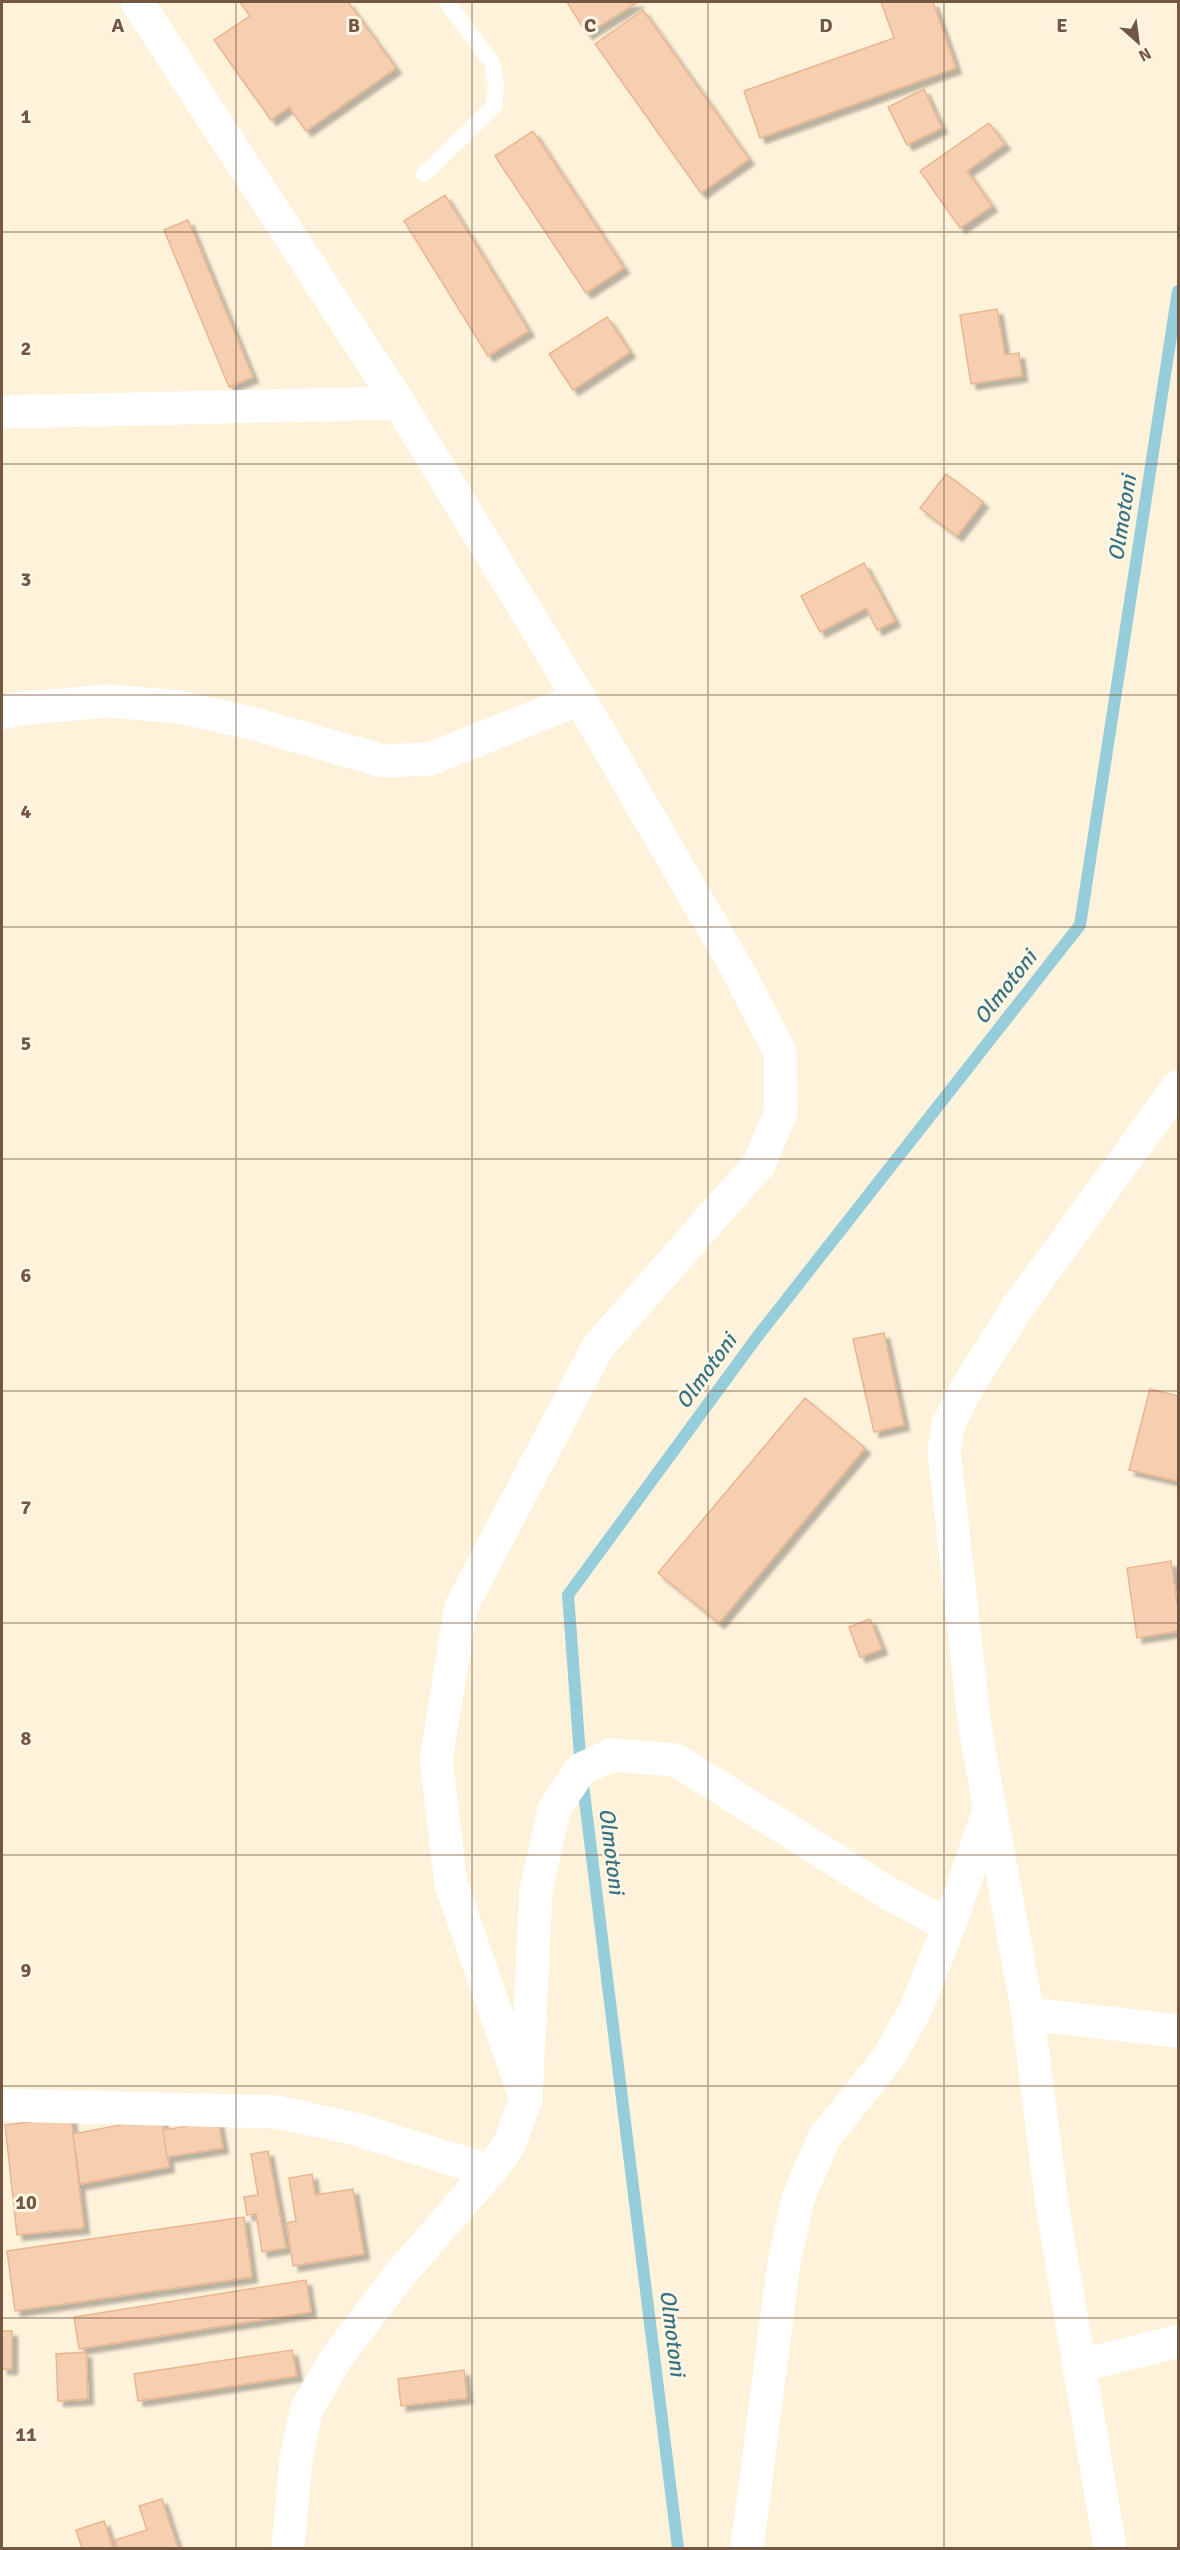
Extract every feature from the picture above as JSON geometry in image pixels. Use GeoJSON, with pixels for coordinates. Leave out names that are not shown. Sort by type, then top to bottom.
{"type":"FeatureCollection","features":[{"type":"Feature","properties":{"kind":"street"},"geometry":{"type":"LineString","coordinates":[[138,2],[399,403],[580,699],[736,967],[780,1052],[781,1112],[759,1164],[598,1347],[460,1607],[436,1760],[451,1884],[526,2099]]}},
{"type":"Feature","properties":{"kind":"street"},"geometry":{"type":"LineString","coordinates":[[2,412],[399,403]]}},
{"type":"Feature","properties":{"kind":"street"},"geometry":{"type":"LineString","coordinates":[[2,713],[17,709],[108,701],[180,707],[258,724],[383,761],[430,759],[580,699]]}},
{"type":"Feature","properties":{"kind":"street"},"geometry":{"type":"LineString","coordinates":[[1110,2548],[1052,2204],[1028,2014],[975,1728],[944,1451],[948,1425],[966,1389],[1017,1308],[1179,1087]]}},
{"type":"Feature","properties":{"kind":"street"},"geometry":{"type":"LineString","coordinates":[[288,2548],[296,2459],[307,2408],[337,2357],[401,2272],[490,2171],[509,2145],[526,2099],[536,1891],[554,1809],[581,1769],[612,1755],[676,1760],[888,1893],[949,1926]]}},
{"type":"Feature","properties":{"kind":"street"},"geometry":{"type":"LineString","coordinates":[[747,2548],[784,2262],[798,2199],[824,2138],[888,2058],[916,2009],[949,1926],[991,1807]]}},
{"type":"Feature","properties":{"kind":"street"},"geometry":{"type":"LineString","coordinates":[[1028,2014],[1179,2031]]}},
{"type":"Feature","properties":{"kind":"street"},"geometry":{"type":"LineString","coordinates":[[2,2105],[277,2112],[355,2130],[490,2171]]}},
{"type":"Feature","properties":{"kind":"street"},"geometry":{"type":"LineString","coordinates":[[1079,2366],[1179,2341]]}},
{"type":"Feature","properties":{"kind":"lane"},"geometry":{"type":"LineString","coordinates":[[424,174],[494,106],[496,85],[492,63],[447,2]]}},
{"type":"Feature","properties":{"kind":"building"},"geometry":{"type":"Polygon","coordinates":[[[240,2],[348,2],[396,68],[306,131],[289,107],[271,120],[214,40],[250,16],[240,2]]]}},
{"type":"Feature","properties":{"kind":"building"},"geometry":{"type":"Polygon","coordinates":[[[567,2],[638,2],[587,34],[567,2]]]}},
{"type":"Feature","properties":{"kind":"building"},"geometry":{"type":"Polygon","coordinates":[[[881,2],[933,2],[956,68],[760,138],[744,91],[894,38],[881,2]]]}},
{"type":"Feature","properties":{"kind":"building"},"geometry":{"type":"Polygon","coordinates":[[[643,10],[749,159],[701,193],[595,44],[643,10]]]}},
{"type":"Feature","properties":{"kind":"building"},"geometry":{"type":"Polygon","coordinates":[[[924,89],[942,128],[907,145],[888,107],[924,89]]]}},
{"type":"Feature","properties":{"kind":"building"},"geometry":{"type":"Polygon","coordinates":[[[989,123],[1005,144],[967,171],[992,206],[960,228],[920,171],[989,123]]]}},
{"type":"Feature","properties":{"kind":"building"},"geometry":{"type":"Polygon","coordinates":[[[533,131],[624,268],[586,293],[495,156],[533,131]]]}},
{"type":"Feature","properties":{"kind":"building"},"geometry":{"type":"Polygon","coordinates":[[[445,195],[529,331],[488,356],[404,221],[445,195]]]}},
{"type":"Feature","properties":{"kind":"building"},"geometry":{"type":"Polygon","coordinates":[[[188,220],[253,377],[229,387],[164,230],[188,220]]]}},
{"type":"Feature","properties":{"kind":"building"},"geometry":{"type":"Polygon","coordinates":[[[997,309],[1005,355],[1019,353],[1022,376],[971,384],[960,315],[997,309]]]}},
{"type":"Feature","properties":{"kind":"building"},"geometry":{"type":"Polygon","coordinates":[[[607,317],[630,352],[573,390],[549,354],[607,317]]]}},
{"type":"Feature","properties":{"kind":"building"},"geometry":{"type":"Polygon","coordinates":[[[946,474],[983,502],[957,536],[920,508],[946,474]]]}},
{"type":"Feature","properties":{"kind":"building"},"geometry":{"type":"Polygon","coordinates":[[[864,563],[895,621],[877,630],[866,608],[820,632],[801,596],[864,563]]]}},
{"type":"Feature","properties":{"kind":"building"},"geometry":{"type":"Polygon","coordinates":[[[884,1333],[904,1425],[874,1432],[853,1339],[884,1333]]]}},
{"type":"Feature","properties":{"kind":"building"},"geometry":{"type":"Polygon","coordinates":[[[1150,1389],[1178,1396],[1177,1481],[1129,1470],[1150,1389]]]}},
{"type":"Feature","properties":{"kind":"building"},"geometry":{"type":"Polygon","coordinates":[[[805,1398],[865,1448],[719,1623],[658,1573],[805,1398]]]}},
{"type":"Feature","properties":{"kind":"building"},"geometry":{"type":"Polygon","coordinates":[[[1171,1561],[1178,1610],[1178,1631],[1137,1638],[1127,1568],[1171,1561]]]}},
{"type":"Feature","properties":{"kind":"building"},"geometry":{"type":"Polygon","coordinates":[[[870,1619],[882,1649],[860,1657],[849,1627],[870,1619]]]}},
{"type":"Feature","properties":{"kind":"building"},"geometry":{"type":"Polygon","coordinates":[[[71,2117],[84,2228],[17,2235],[5,2125],[71,2117]]]}},
{"type":"Feature","properties":{"kind":"building"},"geometry":{"type":"Polygon","coordinates":[[[162,2117],[169,2167],[80,2184],[73,2134],[162,2117]]]}},
{"type":"Feature","properties":{"kind":"building"},"geometry":{"type":"Polygon","coordinates":[[[218,2121],[223,2148],[167,2157],[163,2130],[218,2121]]]}},
{"type":"Feature","properties":{"kind":"building"},"geometry":{"type":"Polygon","coordinates":[[[268,2151],[286,2248],[262,2252],[256,2214],[247,2215],[244,2197],[258,2195],[251,2154],[268,2151]]]}},
{"type":"Feature","properties":{"kind":"building"},"geometry":{"type":"Polygon","coordinates":[[[312,2174],[315,2195],[353,2189],[364,2254],[293,2266],[287,2223],[296,2221],[289,2178],[312,2174]]]}},
{"type":"Feature","properties":{"kind":"building"},"geometry":{"type":"Polygon","coordinates":[[[244,2217],[252,2277],[15,2311],[7,2251],[244,2217]]]}},
{"type":"Feature","properties":{"kind":"building"},"geometry":{"type":"Polygon","coordinates":[[[306,2280],[311,2312],[79,2349],[74,2317],[306,2280]]]}},
{"type":"Feature","properties":{"kind":"building"},"geometry":{"type":"Polygon","coordinates":[[[2,2331],[12,2331],[12,2369],[2,2369],[2,2331]]]}},
{"type":"Feature","properties":{"kind":"building"},"geometry":{"type":"Polygon","coordinates":[[[292,2350],[297,2376],[138,2401],[134,2374],[292,2350]]]}},
{"type":"Feature","properties":{"kind":"building"},"geometry":{"type":"Polygon","coordinates":[[[86,2352],[88,2399],[58,2401],[56,2354],[86,2352]]]}},
{"type":"Feature","properties":{"kind":"building"},"geometry":{"type":"Polygon","coordinates":[[[464,2370],[467,2398],[401,2406],[398,2379],[464,2370]]]}},
{"type":"Feature","properties":{"kind":"building"},"geometry":{"type":"Polygon","coordinates":[[[162,2499],[178,2548],[117,2548],[115,2540],[147,2530],[139,2506],[162,2499]]]}},
{"type":"Feature","properties":{"kind":"building"},"geometry":{"type":"Polygon","coordinates":[[[104,2521],[113,2548],[82,2548],[76,2530],[104,2521]]]}},
{"type":"Feature","properties":{"kind":"waterway","name":"Olmotoni"},"geometry":{"type":"LineString","coordinates":[[678,2548],[581,1769],[568,1595],[757,1337],[1080,925],[1178,291]]}}]}
